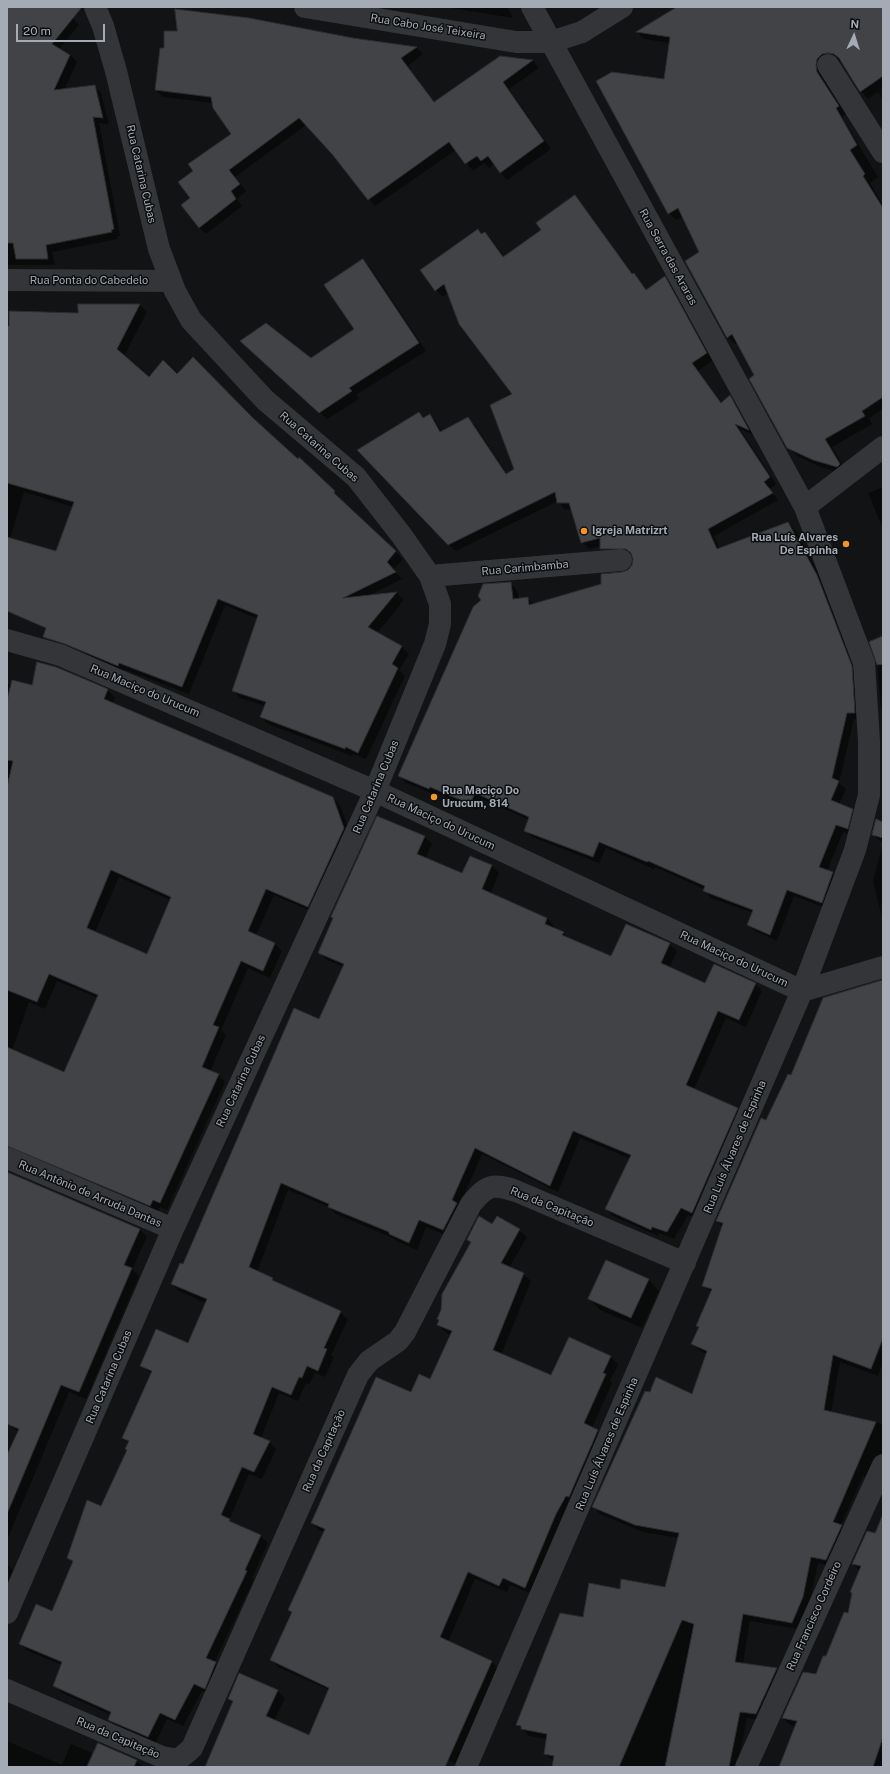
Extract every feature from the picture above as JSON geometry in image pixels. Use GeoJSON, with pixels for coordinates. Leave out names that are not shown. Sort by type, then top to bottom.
{"type":"FeatureCollection","features":[{"type":"Feature","properties":{"kind":"street","name":"Rua Catarina Cubas"},"geometry":{"type":"LineString","coordinates":[[7,1613],[172,1229],[375,791],[435,644],[440,624],[440,604],[430,576],[402,536],[356,477],[265,400],[191,320],[175,291],[159,249],[116,71],[103,26],[95,7]]}},
{"type":"Feature","properties":{"kind":"street","name":"Rua Cabo José Teixeira"},"geometry":{"type":"LineString","coordinates":[[305,7],[516,42],[551,42],[582,32],[622,7]]}},
{"type":"Feature","properties":{"kind":"street","name":"Rua Serra das Araras"},"geometry":{"type":"LineString","coordinates":[[532,7],[805,507]]}},
{"type":"Feature","properties":{"kind":"street"},"geometry":{"type":"LineString","coordinates":[[828,65],[883,152]]}},
{"type":"Feature","properties":{"kind":"street","name":"Rua Ponta do Cabedelo"},"geometry":{"type":"LineString","coordinates":[[7,280],[171,281]]}},
{"type":"Feature","properties":{"kind":"street"},"geometry":{"type":"LineString","coordinates":[[805,507],[883,447]]}},
{"type":"Feature","properties":{"kind":"street","name":"Rua Luís Álvares de Espinha"},"geometry":{"type":"LineString","coordinates":[[466,1767],[802,991],[855,850],[869,795],[869,741],[864,663],[805,507]]}},
{"type":"Feature","properties":{"kind":"street","name":"Rua Carimbamba"},"geometry":{"type":"LineString","coordinates":[[430,576],[621,560]]}},
{"type":"Feature","properties":{"kind":"street","name":"Rua Maciço do Urucum"},"geometry":{"type":"LineString","coordinates":[[7,640],[60,655],[375,791],[802,991]]}},
{"type":"Feature","properties":{"kind":"street"},"geometry":{"type":"LineString","coordinates":[[802,991],[883,967]]}},
{"type":"Feature","properties":{"kind":"street","name":"Rua Antônio de Arruda Dantas"},"geometry":{"type":"LineString","coordinates":[[7,1158],[172,1229]]}},
{"type":"Feature","properties":{"kind":"street","name":"Rua da Capitação"},"geometry":{"type":"LineString","coordinates":[[7,1690],[162,1757],[174,1760],[181,1758],[192,1748],[358,1375],[369,1361],[398,1341],[402,1336],[471,1204],[482,1190],[491,1186],[500,1186],[516,1191],[685,1263]]}},
{"type":"Feature","properties":{"kind":"street","name":"Rua Francisco Cordeiro"},"geometry":{"type":"LineString","coordinates":[[746,1767],[883,1465]]}},
{"type":"Feature","properties":{"kind":"building"},"geometry":{"type":"Polygon","coordinates":[[[7,7],[82,7],[52,44],[70,55],[54,90],[95,85],[103,118],[93,117],[114,229],[111,230],[112,232],[46,245],[48,259],[16,259],[13,243],[7,243],[7,7]]]}},
{"type":"Feature","properties":{"kind":"building"},"geometry":{"type":"Polygon","coordinates":[[[677,7],[883,7],[883,76],[860,92],[839,58],[834,54],[822,54],[817,59],[816,65],[817,72],[839,106],[836,108],[857,145],[850,150],[865,174],[863,176],[883,208],[883,397],[862,411],[865,416],[825,439],[840,464],[837,467],[813,460],[787,448],[749,379],[754,375],[732,334],[727,338],[685,261],[699,252],[678,208],[668,214],[596,81],[612,72],[664,79],[670,37],[636,32],[677,7]]]}},
{"type":"Feature","properties":{"kind":"building"},"geometry":{"type":"Polygon","coordinates":[[[175,9],[249,18],[353,38],[417,47],[401,58],[434,102],[500,56],[533,60],[503,82],[544,141],[500,173],[488,156],[481,161],[477,156],[465,164],[449,142],[368,200],[332,154],[299,118],[229,170],[240,184],[231,191],[236,199],[199,228],[181,205],[190,198],[178,182],[193,171],[188,164],[231,134],[213,108],[211,97],[155,90],[160,48],[164,48],[164,31],[177,31],[175,9]]]}},
{"type":"Feature","properties":{"kind":"building"},"geometry":{"type":"Polygon","coordinates":[[[575,195],[632,274],[634,273],[646,290],[665,276],[707,353],[692,363],[721,403],[730,395],[749,430],[735,424],[770,477],[764,482],[773,493],[708,529],[717,549],[788,522],[817,575],[852,666],[855,713],[847,713],[832,778],[839,781],[831,800],[853,809],[848,829],[836,825],[819,867],[833,872],[822,903],[787,890],[770,935],[747,925],[753,910],[703,891],[705,886],[648,861],[647,862],[599,842],[593,857],[524,831],[529,817],[475,793],[470,804],[430,787],[429,789],[398,776],[473,607],[481,600],[478,596],[483,584],[511,582],[513,599],[528,597],[529,605],[601,584],[601,574],[622,572],[628,570],[632,565],[633,559],[631,553],[626,549],[600,549],[600,538],[581,543],[569,503],[557,503],[555,492],[448,545],[357,450],[419,412],[423,418],[430,414],[440,432],[468,417],[506,474],[514,469],[490,405],[512,394],[459,324],[444,284],[435,291],[420,270],[478,229],[481,234],[485,232],[503,257],[541,230],[536,223],[575,195]]]}},
{"type":"Feature","properties":{"kind":"building"},"geometry":{"type":"Polygon","coordinates":[[[363,259],[419,343],[349,388],[352,391],[319,413],[240,341],[266,323],[311,358],[354,329],[324,285],[363,259]]]}},
{"type":"Feature","properties":{"kind":"building"},"geometry":{"type":"Polygon","coordinates":[[[78,304],[140,304],[117,349],[149,377],[163,360],[177,374],[193,357],[253,418],[298,459],[299,457],[335,491],[334,493],[396,551],[387,562],[396,572],[343,598],[397,592],[368,627],[402,646],[392,664],[398,668],[358,753],[346,747],[345,749],[260,717],[266,702],[232,691],[258,615],[218,599],[182,687],[119,663],[118,666],[65,644],[43,637],[46,628],[7,611],[7,537],[56,551],[74,502],[7,483],[7,326],[9,326],[9,311],[78,313],[78,304]]]}},
{"type":"Feature","properties":{"kind":"building"},"geometry":{"type":"Polygon","coordinates":[[[883,636],[883,664],[877,665],[869,642],[883,636]]]}},
{"type":"Feature","properties":{"kind":"building"},"geometry":{"type":"Polygon","coordinates":[[[37,662],[56,667],[108,689],[104,699],[333,797],[344,828],[308,907],[266,889],[248,931],[275,943],[263,971],[241,961],[213,1025],[219,1027],[202,1067],[219,1074],[160,1203],[153,1200],[150,1206],[7,1146],[7,1047],[64,1072],[98,995],[49,974],[37,1002],[7,990],[7,787],[13,761],[7,760],[7,700],[12,680],[32,685],[37,662]],[[111,870],[87,928],[147,954],[171,897],[111,870]]]}},
{"type":"Feature","properties":{"kind":"building"},"geometry":{"type":"Polygon","coordinates":[[[377,816],[425,836],[417,854],[462,873],[470,856],[492,865],[482,889],[547,918],[545,924],[564,932],[562,935],[611,956],[626,924],[670,943],[661,963],[705,983],[714,964],[756,983],[739,1020],[718,1011],[686,1085],[738,1108],[692,1213],[681,1208],[667,1232],[652,1227],[651,1230],[605,1209],[631,1155],[573,1131],[550,1186],[475,1148],[452,1200],[457,1203],[443,1230],[419,1220],[409,1243],[389,1234],[389,1232],[328,1207],[329,1204],[281,1183],[249,1267],[273,1278],[272,1280],[341,1311],[324,1348],[327,1349],[318,1371],[307,1366],[302,1378],[299,1377],[291,1395],[272,1387],[253,1434],[270,1441],[254,1472],[242,1467],[221,1515],[230,1519],[229,1521],[261,1535],[245,1570],[247,1571],[206,1658],[216,1662],[205,1689],[194,1684],[175,1720],[160,1713],[148,1737],[108,1720],[111,1712],[53,1686],[62,1662],[19,1644],[36,1604],[52,1611],[73,1561],[67,1558],[87,1500],[101,1506],[127,1450],[125,1449],[129,1441],[122,1438],[152,1371],[140,1366],[156,1329],[188,1343],[207,1299],[171,1284],[180,1263],[183,1264],[294,1008],[319,1019],[344,964],[318,953],[333,918],[331,917],[377,816]]]}},
{"type":"Feature","properties":{"kind":"building"},"geometry":{"type":"Polygon","coordinates":[[[876,819],[883,822],[883,838],[872,835],[876,819]]]}},
{"type":"Feature","properties":{"kind":"building"},"geometry":{"type":"Polygon","coordinates":[[[883,980],[883,1338],[871,1369],[833,1355],[824,1410],[876,1422],[833,1522],[842,1525],[826,1560],[811,1557],[803,1597],[792,1623],[743,1614],[735,1662],[777,1668],[756,1714],[740,1712],[729,1767],[665,1767],[694,1624],[682,1620],[619,1767],[552,1767],[554,1756],[544,1754],[547,1734],[521,1729],[521,1726],[516,1725],[560,1613],[583,1617],[589,1583],[620,1589],[621,1579],[665,1587],[679,1533],[635,1525],[592,1507],[645,1391],[650,1392],[656,1377],[692,1394],[707,1351],[691,1344],[699,1327],[696,1326],[712,1289],[702,1286],[723,1223],[716,1221],[761,1118],[766,1120],[788,1074],[791,1075],[823,998],[883,980]]]}},
{"type":"Feature","properties":{"kind":"building"},"geometry":{"type":"Polygon","coordinates":[[[7,1172],[140,1229],[124,1265],[132,1268],[79,1392],[61,1385],[7,1514],[7,1455],[19,1429],[7,1424],[7,1172]]]}},
{"type":"Feature","properties":{"kind":"building"},"geometry":{"type":"Polygon","coordinates":[[[479,1216],[492,1224],[497,1216],[520,1229],[501,1263],[524,1273],[493,1350],[551,1375],[569,1337],[611,1356],[603,1373],[606,1374],[584,1423],[598,1430],[569,1497],[566,1496],[556,1514],[525,1588],[503,1578],[499,1586],[468,1572],[440,1637],[492,1661],[445,1767],[205,1767],[233,1701],[228,1699],[239,1673],[278,1690],[266,1716],[309,1735],[329,1688],[270,1660],[292,1612],[288,1610],[325,1529],[311,1523],[376,1377],[411,1392],[419,1374],[430,1379],[452,1331],[437,1325],[439,1320],[437,1319],[441,1310],[442,1294],[471,1242],[467,1240],[479,1216]]]}},
{"type":"Feature","properties":{"kind":"building"},"geometry":{"type":"Polygon","coordinates":[[[606,1260],[649,1279],[631,1318],[588,1299],[606,1260]]]}},
{"type":"Feature","properties":{"kind":"building"},"geometry":{"type":"Polygon","coordinates":[[[883,1514],[883,1737],[873,1767],[779,1767],[797,1721],[782,1718],[803,1672],[816,1674],[823,1656],[826,1656],[844,1612],[848,1613],[852,1593],[850,1592],[861,1566],[852,1564],[867,1531],[875,1533],[883,1514]]]}},
{"type":"Feature","properties":{"kind":"building"},"geometry":{"type":"Polygon","coordinates":[[[98,1743],[137,1760],[134,1767],[87,1767],[98,1743]]]}},
{"type":"Feature","properties":{"kind":"place","name":"Igreja Matrizrt"},"geometry":{"type":"Point","coordinates":[584,531]}},
{"type":"Feature","properties":{"kind":"place","name":"Rua Luís Alvares De Espinha"},"geometry":{"type":"Point","coordinates":[846,544]}},
{"type":"Feature","properties":{"kind":"place","name":"Rua Maciço Do Urucum, 814"},"geometry":{"type":"Point","coordinates":[434,797]}}]}
